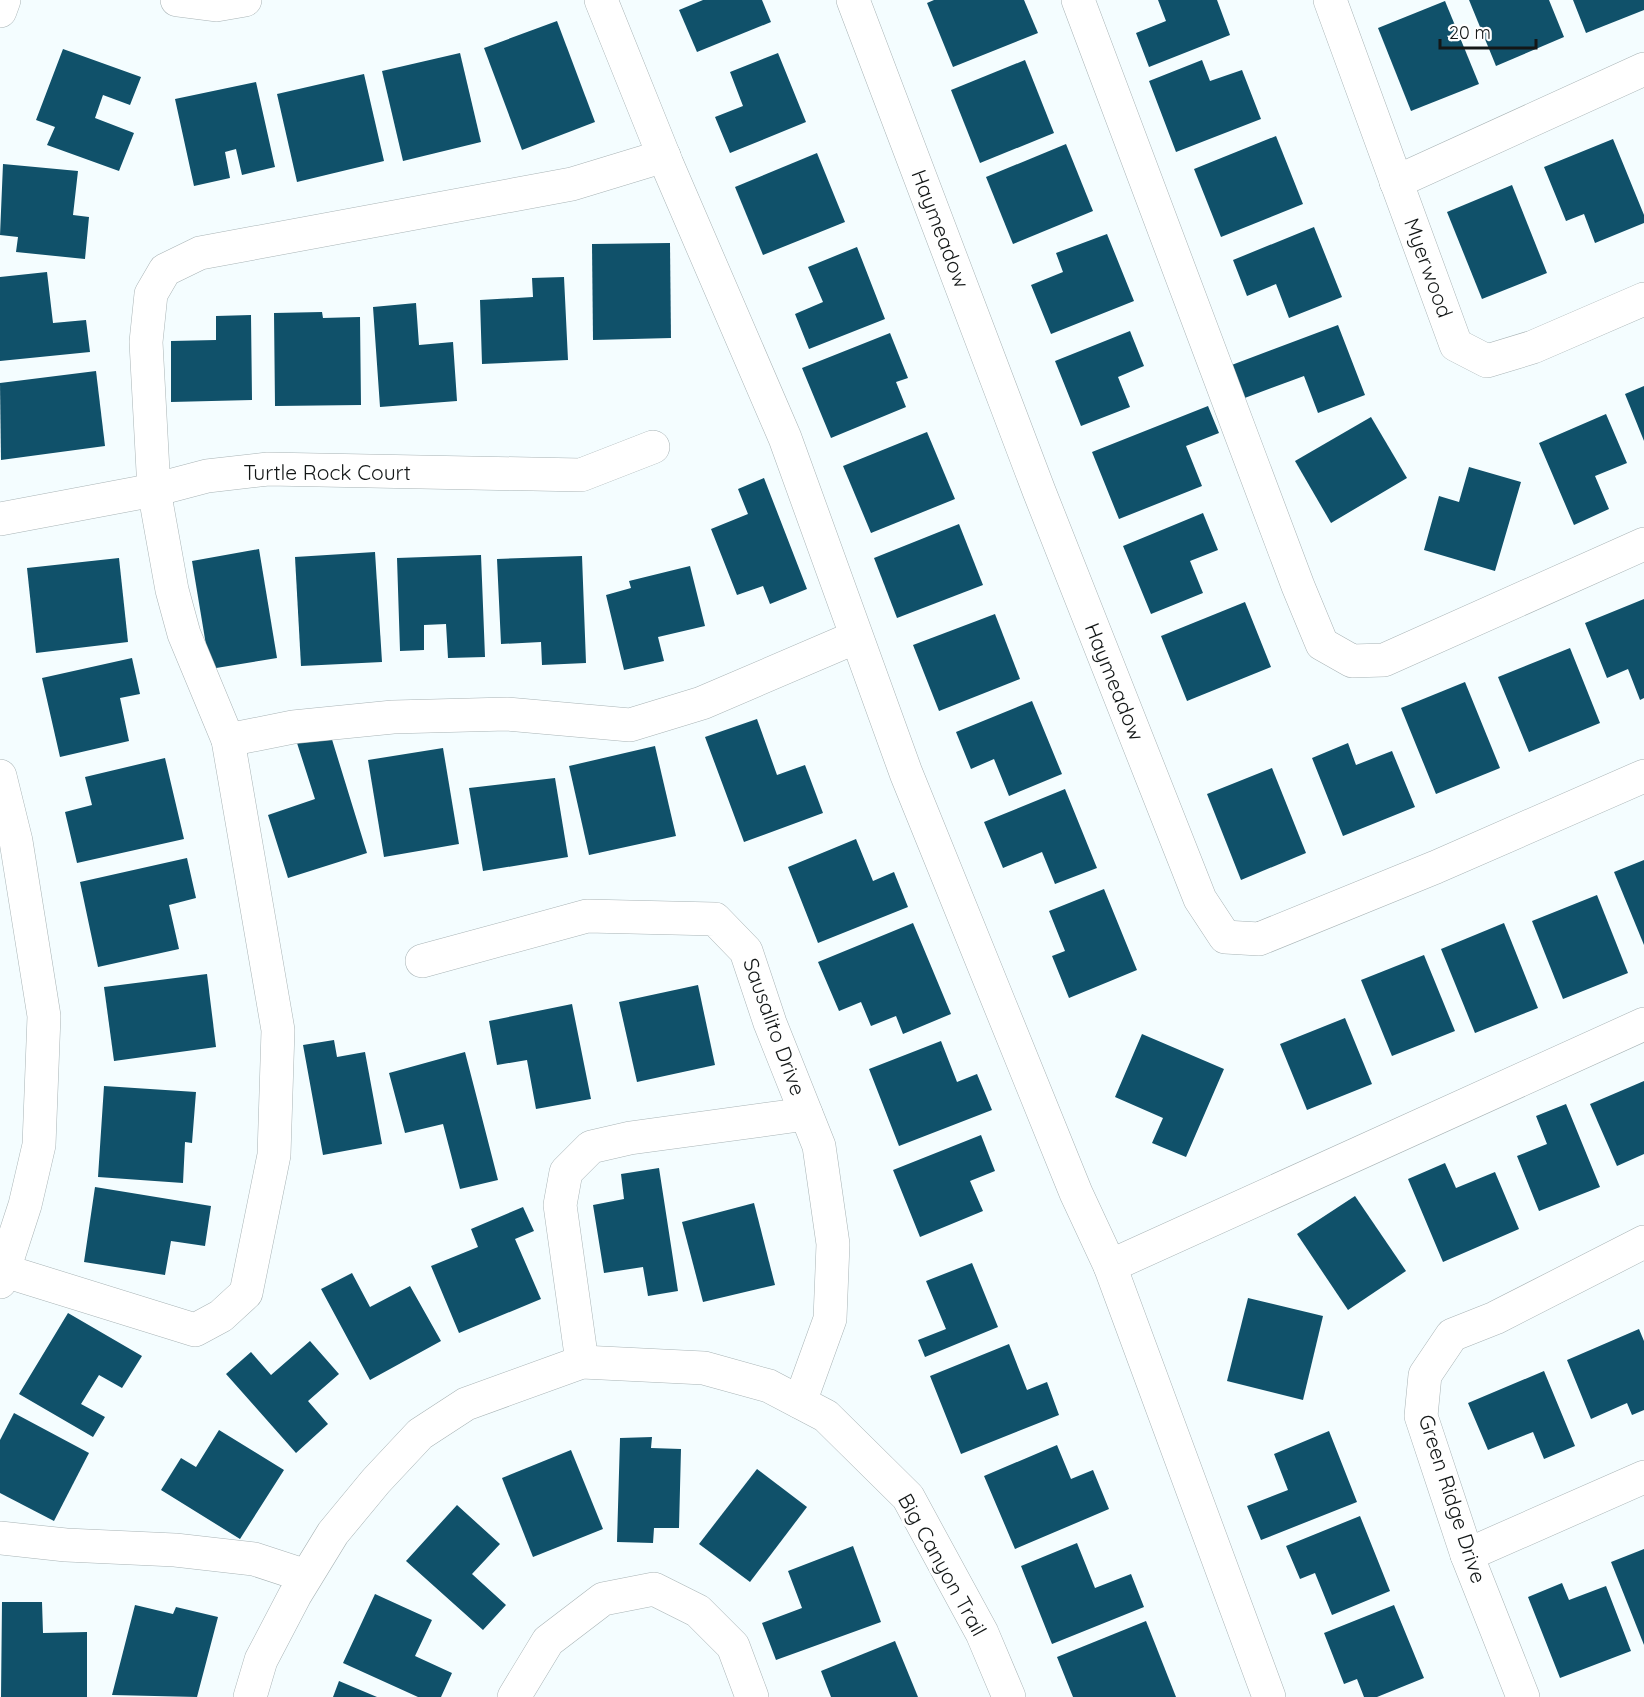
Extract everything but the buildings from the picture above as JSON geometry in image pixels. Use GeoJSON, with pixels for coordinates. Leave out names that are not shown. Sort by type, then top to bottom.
{"type":"FeatureCollection","features":[{"type":"Feature","properties":{"kind":"street"},"geometry":{"type":"LineString","coordinates":[[0,11],[4,0]]}},
{"type":"Feature","properties":{"kind":"street"},"geometry":{"type":"LineString","coordinates":[[177,0],[216,5],[245,0]]}},
{"type":"Feature","properties":{"kind":"street"},"geometry":{"type":"LineString","coordinates":[[601,0],[664,156],[785,438],[906,773],[991,988],[1076,1193],[1110,1266],[1190,1489],[1269,1697]]}},
{"type":"Feature","properties":{"kind":"street","name":"Haymeadow"},"geometry":{"type":"LineString","coordinates":[[853,0],[1035,480],[1196,888],[1225,937],[1259,939],[1436,867],[1644,776]]}},
{"type":"Feature","properties":{"kind":"street"},"geometry":{"type":"LineString","coordinates":[[1078,0],[1298,586],[1322,644],[1352,661],[1384,660],[1644,544]]}},
{"type":"Feature","properties":{"kind":"street","name":"Myerwood"},"geometry":{"type":"LineString","coordinates":[[1330,0],[1456,345],[1487,362],[1533,348],[1644,299]]}},
{"type":"Feature","properties":{"kind":"street"},"geometry":{"type":"LineString","coordinates":[[1396,182],[1644,69]]}},
{"type":"Feature","properties":{"kind":"street"},"geometry":{"type":"LineString","coordinates":[[0,776],[16,841],[44,1016],[39,1145],[25,1205],[2,1276],[195,1329],[221,1316],[246,1293],[274,1155],[278,1029],[228,740],[184,634],[172,590],[154,490],[146,342],[152,294],[165,270],[200,253],[572,184],[664,156]]}},
{"type":"Feature","properties":{"kind":"street","name":"Turtle Rock Court"},"geometry":{"type":"LineString","coordinates":[[0,519],[154,490],[207,476],[268,470],[581,475],[653,447]]}},
{"type":"Feature","properties":{"kind":"street"},"geometry":{"type":"LineString","coordinates":[[228,740],[292,727],[393,717],[507,714],[630,725],[702,703],[856,637]]}},
{"type":"Feature","properties":{"kind":"street","name":"Sausalito Drive"},"geometry":{"type":"LineString","coordinates":[[422,961],[587,916],[715,919],[746,951],[770,1023],[819,1146],[833,1244],[830,1319],[800,1402]]}},
{"type":"Feature","properties":{"kind":"street"},"geometry":{"type":"LineString","coordinates":[[1110,1266],[1644,1024]]}},
{"type":"Feature","properties":{"kind":"street"},"geometry":{"type":"LineString","coordinates":[[582,1362],[560,1206],[566,1172],[591,1147],[620,1140],[806,1114]]}},
{"type":"Feature","properties":{"kind":"street","name":"Green Ridge Drive"},"geometry":{"type":"LineString","coordinates":[[1523,1697],[1467,1555],[1420,1416],[1425,1375],[1452,1335],[1495,1318],[1644,1242]]}},
{"type":"Feature","properties":{"kind":"street","name":"Big Canyon Trail"},"geometry":{"type":"LineString","coordinates":[[250,1697],[261,1660],[306,1576],[333,1533],[376,1481],[420,1434],[466,1404],[582,1362],[704,1368],[769,1386],[826,1416],[908,1497],[982,1633],[1009,1697]]}},
{"type":"Feature","properties":{"kind":"street"},"geometry":{"type":"LineString","coordinates":[[1467,1555],[1644,1477]]}},
{"type":"Feature","properties":{"kind":"street"},"geometry":{"type":"LineString","coordinates":[[0,1538],[66,1545],[187,1551],[254,1560],[306,1576]]}},
{"type":"Feature","properties":{"kind":"street"},"geometry":{"type":"LineString","coordinates":[[514,1697],[548,1641],[603,1599],[654,1589],[698,1611],[733,1646],[753,1697]]}}]}
